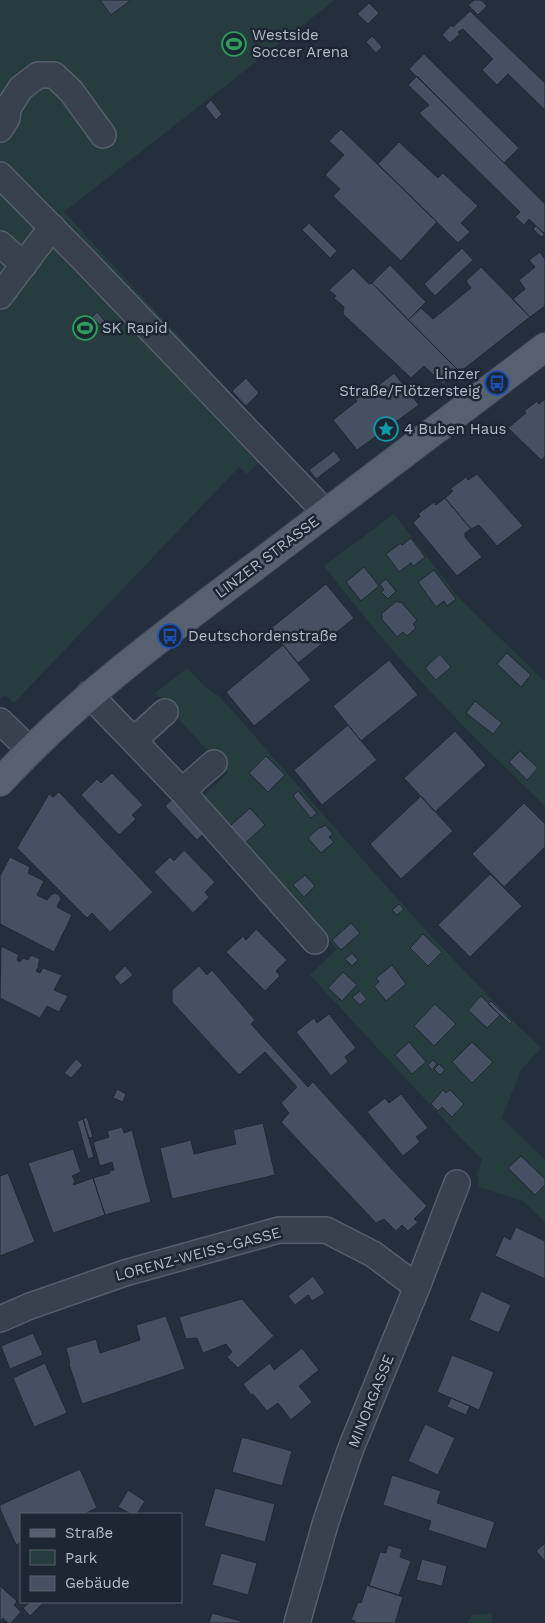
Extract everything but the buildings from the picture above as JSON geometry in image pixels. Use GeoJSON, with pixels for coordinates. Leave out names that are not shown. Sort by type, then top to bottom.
{"type":"FeatureCollection","features":[{"type":"Feature","properties":{"kind":"main road","name":"LINZER STRASSE"},"geometry":{"type":"LineString","coordinates":[[0,782],[30,750],[90,694],[165,634],[545,346]]}},
{"type":"Feature","properties":{"kind":"street"},"geometry":{"type":"LineString","coordinates":[[0,129],[6,118],[8,108],[21,88],[38,75],[54,75],[71,91],[103,134]]}},
{"type":"Feature","properties":{"kind":"street"},"geometry":{"type":"LineString","coordinates":[[0,175],[326,513]]}},
{"type":"Feature","properties":{"kind":"street"},"geometry":{"type":"LineString","coordinates":[[0,296],[52,227]]}},
{"type":"Feature","properties":{"kind":"street"},"geometry":{"type":"LineString","coordinates":[[0,244],[24,265]]}},
{"type":"Feature","properties":{"kind":"street"},"geometry":{"type":"LineString","coordinates":[[90,694],[182,791],[315,941]]}},
{"type":"Feature","properties":{"kind":"street"},"geometry":{"type":"LineString","coordinates":[[134,740],[165,712]]}},
{"type":"Feature","properties":{"kind":"street"},"geometry":{"type":"LineString","coordinates":[[0,721],[30,750]]}},
{"type":"Feature","properties":{"kind":"street"},"geometry":{"type":"LineString","coordinates":[[182,791],[214,763]]}},
{"type":"Feature","properties":{"kind":"street","name":"MINORGASSE"},"geometry":{"type":"LineString","coordinates":[[297,1623],[326,1521],[351,1448],[457,1183]]}},
{"type":"Feature","properties":{"kind":"street","name":"LORENZ-WEISS-GASSE"},"geometry":{"type":"LineString","coordinates":[[0,1320],[30,1306],[125,1273],[279,1230],[326,1230],[372,1254],[417,1287]]}},
{"type":"Feature","properties":{"kind":"green space","name":"SK Rapid"},"geometry":{"type":"Polygon","coordinates":[[[0,0],[335,0],[64,212],[278,444],[247,474],[239,467],[14,703],[5,695],[0,699],[0,0]]]}},
{"type":"Feature","properties":{"kind":"green space"},"geometry":{"type":"Polygon","coordinates":[[[394,514],[458,597],[545,682],[545,806],[464,727],[405,664],[369,623],[324,566],[394,514]]]}},
{"type":"Feature","properties":{"kind":"green space"},"geometry":{"type":"Polygon","coordinates":[[[187,668],[204,686],[220,697],[417,920],[498,1006],[541,1048],[521,1070],[502,1118],[545,1160],[545,1222],[523,1201],[479,1187],[477,1174],[482,1159],[310,975],[337,949],[200,799],[228,773],[155,693],[187,668]]]}},
{"type":"Feature","properties":{"kind":"green space"},"geometry":{"type":"Polygon","coordinates":[[[492,1613],[492,1623],[467,1623],[472,1615],[492,1613]]]}},
{"type":"Feature","properties":{"kind":"tram line"},"geometry":{"type":"LineString","coordinates":[[0,773],[28,744],[110,671],[545,340]]}},
{"type":"Feature","properties":{"kind":"tram line"},"geometry":{"type":"LineString","coordinates":[[0,789],[60,728],[125,672],[545,352]]}},
{"type":"Feature","properties":{"kind":"place","name":"Westside Soccer Arena"},"geometry":{"type":"Point","coordinates":[234,44]}},
{"type":"Feature","properties":{"kind":"place","name":"SK Rapid"},"geometry":{"type":"Point","coordinates":[85,328]}},
{"type":"Feature","properties":{"kind":"place","name":"Linzer Straße/Flötzersteig"},"geometry":{"type":"Point","coordinates":[497,383]}},
{"type":"Feature","properties":{"kind":"place","name":"4 Buben Haus"},"geometry":{"type":"Point","coordinates":[386,429]}},
{"type":"Feature","properties":{"kind":"place","name":"Deutschordenstraße"},"geometry":{"type":"Point","coordinates":[170,636]}}]}
